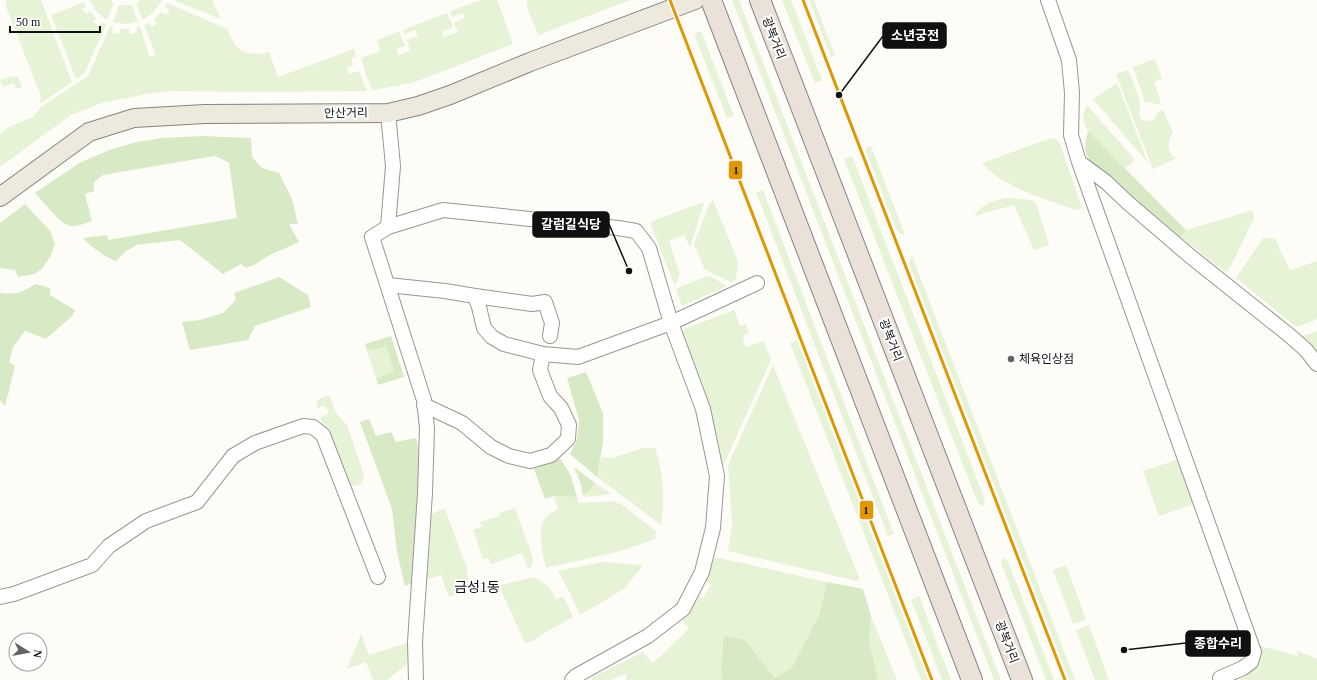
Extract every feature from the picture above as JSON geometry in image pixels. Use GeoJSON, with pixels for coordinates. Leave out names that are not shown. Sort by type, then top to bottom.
{"type":"FeatureCollection","features":[{"type":"Feature","properties":{"kind":"highway"},"geometry":{"type":"LineString","coordinates":[[711,0],[972,680]]}},
{"type":"Feature","properties":{"kind":"highway","name":"광복거리"},"geometry":{"type":"LineString","coordinates":[[760,0],[1022,680]]}},
{"type":"Feature","properties":{"kind":"main road","name":"안산거리"},"geometry":{"type":"LineString","coordinates":[[0,197],[89,132],[134,118],[205,114],[388,113],[418,106],[450,95],[530,62],[695,0]]}},
{"type":"Feature","properties":{"kind":"street"},"geometry":{"type":"LineString","coordinates":[[1048,0],[1069,60],[1072,93],[1071,135],[1079,162],[1254,652],[1251,662],[1243,668],[1219,680]]}},
{"type":"Feature","properties":{"kind":"street"},"geometry":{"type":"LineString","coordinates":[[388,113],[393,166],[388,226]]}},
{"type":"Feature","properties":{"kind":"street"},"geometry":{"type":"LineString","coordinates":[[1079,162],[1106,182],[1190,256],[1289,335],[1306,350],[1317,364]]}},
{"type":"Feature","properties":{"kind":"street"},"geometry":{"type":"LineString","coordinates":[[416,680],[414,666],[415,642],[428,428],[424,400],[372,237],[388,226],[443,210],[636,231],[649,248],[671,323],[703,409],[717,476],[713,528],[702,572],[683,609],[648,636],[576,676],[572,680]]}},
{"type":"Feature","properties":{"kind":"street"},"geometry":{"type":"LineString","coordinates":[[475,296],[484,328],[492,337],[504,344],[543,354],[578,357],[671,323],[757,283]]}},
{"type":"Feature","properties":{"kind":"street"},"geometry":{"type":"LineString","coordinates":[[388,285],[445,291],[532,304],[545,302],[552,322],[550,336]]}},
{"type":"Feature","properties":{"kind":"street"},"geometry":{"type":"LineString","coordinates":[[424,405],[462,423],[491,447],[510,456],[530,461],[551,455],[568,440],[569,425],[561,408],[550,396],[547,390],[540,370],[543,354]]}},
{"type":"Feature","properties":{"kind":"street"},"geometry":{"type":"LineString","coordinates":[[0,597],[14,594],[92,565],[109,546],[146,521],[197,502],[233,456],[255,444],[303,426],[313,427],[323,435],[378,577]]}},
{"type":"Feature","properties":{"kind":"green space"},"geometry":{"type":"Polygon","coordinates":[[[6,0],[41,0],[72,82],[40,104],[41,96],[5,4],[7,3],[6,0]]]}},
{"type":"Feature","properties":{"kind":"green space"},"geometry":{"type":"Polygon","coordinates":[[[89,0],[110,0],[114,3],[107,20],[97,12],[89,0]]]}},
{"type":"Feature","properties":{"kind":"green space"},"geometry":{"type":"Polygon","coordinates":[[[141,0],[162,0],[154,12],[143,20],[136,4],[141,0]]]}},
{"type":"Feature","properties":{"kind":"green space"},"geometry":{"type":"Polygon","coordinates":[[[173,0],[212,0],[221,19],[173,0]]]}},
{"type":"Feature","properties":{"kind":"green space"},"geometry":{"type":"Polygon","coordinates":[[[481,0],[497,0],[513,44],[412,83],[373,90],[370,86],[361,58],[380,51],[377,40],[399,31],[405,46],[396,49],[399,55],[410,51],[407,40],[418,36],[415,30],[404,34],[403,30],[447,13],[453,27],[442,32],[444,37],[458,32],[454,23],[465,18],[463,13],[452,17],[450,11],[481,0]]]}},
{"type":"Feature","properties":{"kind":"green space"},"geometry":{"type":"Polygon","coordinates":[[[527,0],[630,0],[539,35],[529,12],[527,0]]]}},
{"type":"Feature","properties":{"kind":"green space"},"geometry":{"type":"Polygon","coordinates":[[[732,0],[739,0],[1001,680],[994,680],[732,0]]]}},
{"type":"Feature","properties":{"kind":"green space"},"geometry":{"type":"Polygon","coordinates":[[[782,0],[791,0],[822,80],[815,83],[782,0]]]}},
{"type":"Feature","properties":{"kind":"green space"},"geometry":{"type":"Polygon","coordinates":[[[809,0],[814,0],[835,56],[831,57],[809,0]]]}},
{"type":"Feature","properties":{"kind":"green space"},"geometry":{"type":"Polygon","coordinates":[[[84,2],[86,7],[82,9],[86,14],[90,11],[96,18],[93,22],[99,26],[102,22],[106,25],[84,74],[76,79],[51,15],[84,2]]]}},
{"type":"Feature","properties":{"kind":"green space"},"geometry":{"type":"Polygon","coordinates":[[[167,3],[227,29],[236,46],[247,53],[260,54],[269,52],[278,77],[354,49],[356,57],[351,58],[353,65],[347,68],[349,74],[359,71],[367,91],[170,91],[102,103],[71,115],[0,167],[0,134],[9,127],[33,117],[41,107],[88,76],[110,26],[113,27],[112,33],[119,34],[120,29],[129,29],[130,34],[137,32],[136,28],[140,27],[150,57],[156,55],[144,25],[149,23],[152,27],[157,23],[154,19],[161,12],[166,15],[170,10],[165,7],[167,3]]]}},
{"type":"Feature","properties":{"kind":"green space"},"geometry":{"type":"Polygon","coordinates":[[[119,5],[132,5],[138,22],[126,24],[113,22],[119,5]]]}},
{"type":"Feature","properties":{"kind":"green space"},"geometry":{"type":"Polygon","coordinates":[[[701,31],[734,116],[727,118],[694,34],[701,31]]]}},
{"type":"Feature","properties":{"kind":"green space"},"geometry":{"type":"Polygon","coordinates":[[[1155,59],[1162,79],[1154,82],[1161,103],[1155,105],[1151,102],[1145,102],[1133,67],[1155,59]]]}},
{"type":"Feature","properties":{"kind":"green space"},"geometry":{"type":"Polygon","coordinates":[[[1128,70],[1138,95],[1140,117],[1144,121],[1154,120],[1158,112],[1163,110],[1173,132],[1169,143],[1169,150],[1173,156],[1177,158],[1153,169],[1116,74],[1128,70]]]}},
{"type":"Feature","properties":{"kind":"green space"},"geometry":{"type":"Polygon","coordinates":[[[12,76],[18,77],[22,87],[16,89],[14,83],[3,87],[0,80],[12,76]]]}},
{"type":"Feature","properties":{"kind":"green space"},"geometry":{"type":"Polygon","coordinates":[[[1117,83],[1148,163],[1093,99],[1117,83]]]}},
{"type":"Feature","properties":{"kind":"green space"},"geometry":{"type":"Polygon","coordinates":[[[1087,105],[1135,160],[1125,168],[1102,147],[1086,128],[1083,118],[1087,105]]]}},
{"type":"Feature","properties":{"kind":"green space"},"geometry":{"type":"Polygon","coordinates":[[[1088,131],[1186,230],[1180,237],[1095,168],[1087,155],[1085,147],[1088,131]]]}},
{"type":"Feature","properties":{"kind":"green space"},"geometry":{"type":"Polygon","coordinates":[[[202,136],[251,138],[252,157],[262,168],[279,173],[292,199],[298,224],[289,224],[299,242],[270,255],[254,265],[246,268],[241,264],[223,274],[180,240],[136,245],[125,252],[116,261],[98,251],[83,238],[107,235],[108,240],[237,218],[229,163],[214,156],[103,175],[94,182],[94,191],[85,194],[92,221],[78,225],[70,226],[61,221],[35,193],[79,163],[112,149],[137,142],[162,138],[202,136]]]}},
{"type":"Feature","properties":{"kind":"green space"},"geometry":{"type":"Polygon","coordinates":[[[1051,138],[1057,140],[1060,144],[1082,208],[1076,210],[1026,192],[1001,179],[982,163],[1051,138]]]}},
{"type":"Feature","properties":{"kind":"green space"},"geometry":{"type":"Polygon","coordinates":[[[871,146],[905,235],[896,229],[865,148],[871,146]]]}},
{"type":"Feature","properties":{"kind":"green space"},"geometry":{"type":"Polygon","coordinates":[[[852,156],[985,500],[984,505],[982,506],[978,503],[844,159],[852,156]]]}},
{"type":"Feature","properties":{"kind":"green space"},"geometry":{"type":"Polygon","coordinates":[[[763,190],[894,534],[888,536],[756,192],[763,190]]]}},
{"type":"Feature","properties":{"kind":"green space"},"geometry":{"type":"Polygon","coordinates":[[[1008,198],[1032,200],[1036,203],[1049,245],[1034,250],[1014,205],[974,216],[985,205],[997,200],[1008,198]]]}},
{"type":"Feature","properties":{"kind":"green space"},"geometry":{"type":"Polygon","coordinates":[[[713,200],[738,263],[736,280],[731,282],[705,270],[694,244],[709,204],[713,200]]]}},
{"type":"Feature","properties":{"kind":"green space"},"geometry":{"type":"Polygon","coordinates":[[[704,203],[690,247],[684,235],[669,241],[680,275],[675,285],[650,222],[704,203]]]}},
{"type":"Feature","properties":{"kind":"green space"},"geometry":{"type":"Polygon","coordinates":[[[25,204],[50,231],[55,243],[51,255],[42,269],[34,274],[18,277],[15,270],[0,268],[0,223],[25,204]]]}},
{"type":"Feature","properties":{"kind":"green space"},"geometry":{"type":"Polygon","coordinates":[[[1253,211],[1254,218],[1230,268],[1226,272],[1180,237],[1186,230],[1253,211]]]}},
{"type":"Feature","properties":{"kind":"green space"},"geometry":{"type":"Polygon","coordinates":[[[1263,238],[1275,239],[1290,270],[1317,261],[1317,319],[1299,326],[1295,326],[1236,278],[1263,238]]]}},
{"type":"Feature","properties":{"kind":"green space"},"geometry":{"type":"Polygon","coordinates":[[[912,255],[1075,680],[1069,680],[909,264],[912,255]]]}},
{"type":"Feature","properties":{"kind":"green space"},"geometry":{"type":"Polygon","coordinates":[[[707,276],[712,277],[727,286],[682,306],[676,289],[707,276]]]}},
{"type":"Feature","properties":{"kind":"green space"},"geometry":{"type":"Polygon","coordinates":[[[279,277],[308,295],[311,307],[255,326],[248,340],[190,350],[182,322],[200,320],[223,313],[236,300],[234,293],[279,277]]]}},
{"type":"Feature","properties":{"kind":"green space"},"geometry":{"type":"Polygon","coordinates":[[[36,284],[50,288],[50,295],[75,310],[72,316],[46,339],[25,331],[13,347],[9,362],[15,366],[5,406],[0,400],[0,293],[10,294],[19,292],[36,284]]]}},
{"type":"Feature","properties":{"kind":"green space"},"geometry":{"type":"Polygon","coordinates":[[[734,310],[740,326],[746,324],[749,333],[744,335],[743,339],[746,347],[764,341],[771,360],[724,464],[719,463],[679,336],[684,329],[734,310]]]}},
{"type":"Feature","properties":{"kind":"green space"},"geometry":{"type":"Polygon","coordinates":[[[1317,331],[1317,354],[1300,337],[1317,331]]]}},
{"type":"Feature","properties":{"kind":"green space"},"geometry":{"type":"Polygon","coordinates":[[[391,336],[404,377],[378,385],[376,378],[394,372],[386,346],[367,351],[365,344],[391,336]]]}},
{"type":"Feature","properties":{"kind":"green space"},"geometry":{"type":"Polygon","coordinates":[[[797,340],[928,680],[921,680],[790,343],[797,340]]]}},
{"type":"Feature","properties":{"kind":"green space"},"geometry":{"type":"Polygon","coordinates":[[[386,345],[394,372],[376,378],[367,351],[386,345]]]}},
{"type":"Feature","properties":{"kind":"green space"},"geometry":{"type":"Polygon","coordinates":[[[773,365],[859,577],[859,580],[857,581],[728,551],[732,524],[728,465],[773,365]]]}},
{"type":"Feature","properties":{"kind":"green space"},"geometry":{"type":"Polygon","coordinates":[[[586,372],[603,413],[603,442],[597,477],[570,454],[577,440],[579,420],[567,378],[586,372]]]}},
{"type":"Feature","properties":{"kind":"green space"},"geometry":{"type":"Polygon","coordinates":[[[330,396],[336,413],[347,425],[364,475],[361,484],[353,486],[346,485],[342,479],[320,417],[328,414],[328,410],[324,406],[317,408],[317,402],[320,398],[330,396]]]}},
{"type":"Feature","properties":{"kind":"green space"},"geometry":{"type":"Polygon","coordinates":[[[369,419],[376,436],[391,432],[396,442],[416,438],[421,463],[415,582],[405,586],[397,552],[392,509],[360,422],[369,419]]]}},
{"type":"Feature","properties":{"kind":"green space"},"geometry":{"type":"Polygon","coordinates":[[[643,448],[655,448],[658,458],[663,486],[661,525],[597,477],[601,457],[612,458],[643,448]]]}},
{"type":"Feature","properties":{"kind":"green space"},"geometry":{"type":"Polygon","coordinates":[[[560,458],[571,476],[577,497],[554,496],[545,499],[534,469],[560,458]]]}},
{"type":"Feature","properties":{"kind":"green space"},"geometry":{"type":"Polygon","coordinates":[[[1182,458],[1197,503],[1159,516],[1143,471],[1182,458]]]}},
{"type":"Feature","properties":{"kind":"green space"},"geometry":{"type":"Polygon","coordinates":[[[574,467],[595,483],[590,490],[583,495],[581,484],[574,467]]]}},
{"type":"Feature","properties":{"kind":"green space"},"geometry":{"type":"Polygon","coordinates":[[[595,483],[611,494],[584,497],[583,495],[590,490],[595,483]]]}},
{"type":"Feature","properties":{"kind":"green space"},"geometry":{"type":"Polygon","coordinates":[[[554,496],[577,497],[579,503],[613,501],[621,504],[656,531],[655,539],[621,551],[546,568],[541,541],[541,527],[547,516],[558,509],[554,496]]]}},
{"type":"Feature","properties":{"kind":"green space"},"geometry":{"type":"Polygon","coordinates":[[[515,508],[533,558],[532,566],[528,569],[522,553],[491,564],[489,558],[483,559],[473,530],[482,527],[480,522],[500,516],[500,513],[515,508]]]}},
{"type":"Feature","properties":{"kind":"green space"},"geometry":{"type":"Polygon","coordinates":[[[445,509],[467,568],[468,581],[463,591],[449,597],[441,575],[426,580],[429,555],[430,521],[432,514],[445,509]]]}},
{"type":"Feature","properties":{"kind":"green space"},"geometry":{"type":"Polygon","coordinates":[[[715,557],[827,582],[819,615],[792,667],[775,678],[745,640],[725,635],[721,675],[723,680],[626,680],[626,674],[611,680],[592,680],[591,678],[643,652],[653,663],[689,629],[681,618],[696,596],[703,598],[711,585],[706,582],[715,557]]]}},
{"type":"Feature","properties":{"kind":"green space"},"geometry":{"type":"Polygon","coordinates":[[[1004,558],[1008,561],[1054,680],[1046,680],[1001,563],[1004,558]]]}},
{"type":"Feature","properties":{"kind":"green space"},"geometry":{"type":"Polygon","coordinates":[[[602,562],[643,565],[624,589],[580,615],[558,571],[602,562]]]}},
{"type":"Feature","properties":{"kind":"green space"},"geometry":{"type":"Polygon","coordinates":[[[1066,565],[1086,620],[1073,624],[1053,570],[1066,565]]]}},
{"type":"Feature","properties":{"kind":"green space"},"geometry":{"type":"Polygon","coordinates":[[[534,577],[549,587],[556,600],[563,596],[573,617],[533,641],[525,643],[500,588],[501,585],[534,577]]]}},
{"type":"Feature","properties":{"kind":"green space"},"geometry":{"type":"Polygon","coordinates":[[[827,582],[863,589],[871,616],[869,641],[878,680],[723,680],[721,675],[724,635],[745,640],[775,678],[792,667],[819,615],[827,582]]]}},
{"type":"Feature","properties":{"kind":"green space"},"geometry":{"type":"Polygon","coordinates":[[[919,596],[951,680],[942,680],[911,600],[919,596]]]}},
{"type":"Feature","properties":{"kind":"green space"},"geometry":{"type":"Polygon","coordinates":[[[871,616],[897,680],[878,680],[869,641],[871,616]]]}},
{"type":"Feature","properties":{"kind":"green space"},"geometry":{"type":"Polygon","coordinates":[[[1089,625],[1109,680],[1095,680],[1076,630],[1089,625]]]}},
{"type":"Feature","properties":{"kind":"green space"},"geometry":{"type":"Polygon","coordinates":[[[361,634],[369,655],[409,642],[407,664],[387,680],[373,680],[366,662],[347,669],[361,634]]]}},
{"type":"Feature","properties":{"kind":"green space"},"geometry":{"type":"Polygon","coordinates":[[[1257,645],[1297,656],[1298,651],[1317,659],[1317,680],[1239,680],[1254,666],[1257,645]]]}},
{"type":"Feature","properties":{"kind":"transit line","name":"1"},"geometry":{"type":"LineString","coordinates":[[670,0],[932,680]]}},
{"type":"Feature","properties":{"kind":"transit line","name":"1"},"geometry":{"type":"LineString","coordinates":[[803,0],[1065,680]]}},
{"type":"Feature","properties":{"kind":"place","name":"소년궁전"},"geometry":{"type":"Point","coordinates":[839,95]}},
{"type":"Feature","properties":{"kind":"place","name":"갈럼길식당"},"geometry":{"type":"Point","coordinates":[629,271]}},
{"type":"Feature","properties":{"kind":"place","name":"체육인상점"},"geometry":{"type":"Point","coordinates":[1011,359]}},
{"type":"Feature","properties":{"kind":"place","name":"종합수리"},"geometry":{"type":"Point","coordinates":[1124,650]}},
{"type":"Feature","properties":{"kind":"district","name":"금성1동"},"geometry":{"type":"Point","coordinates":[477,587]}}]}
